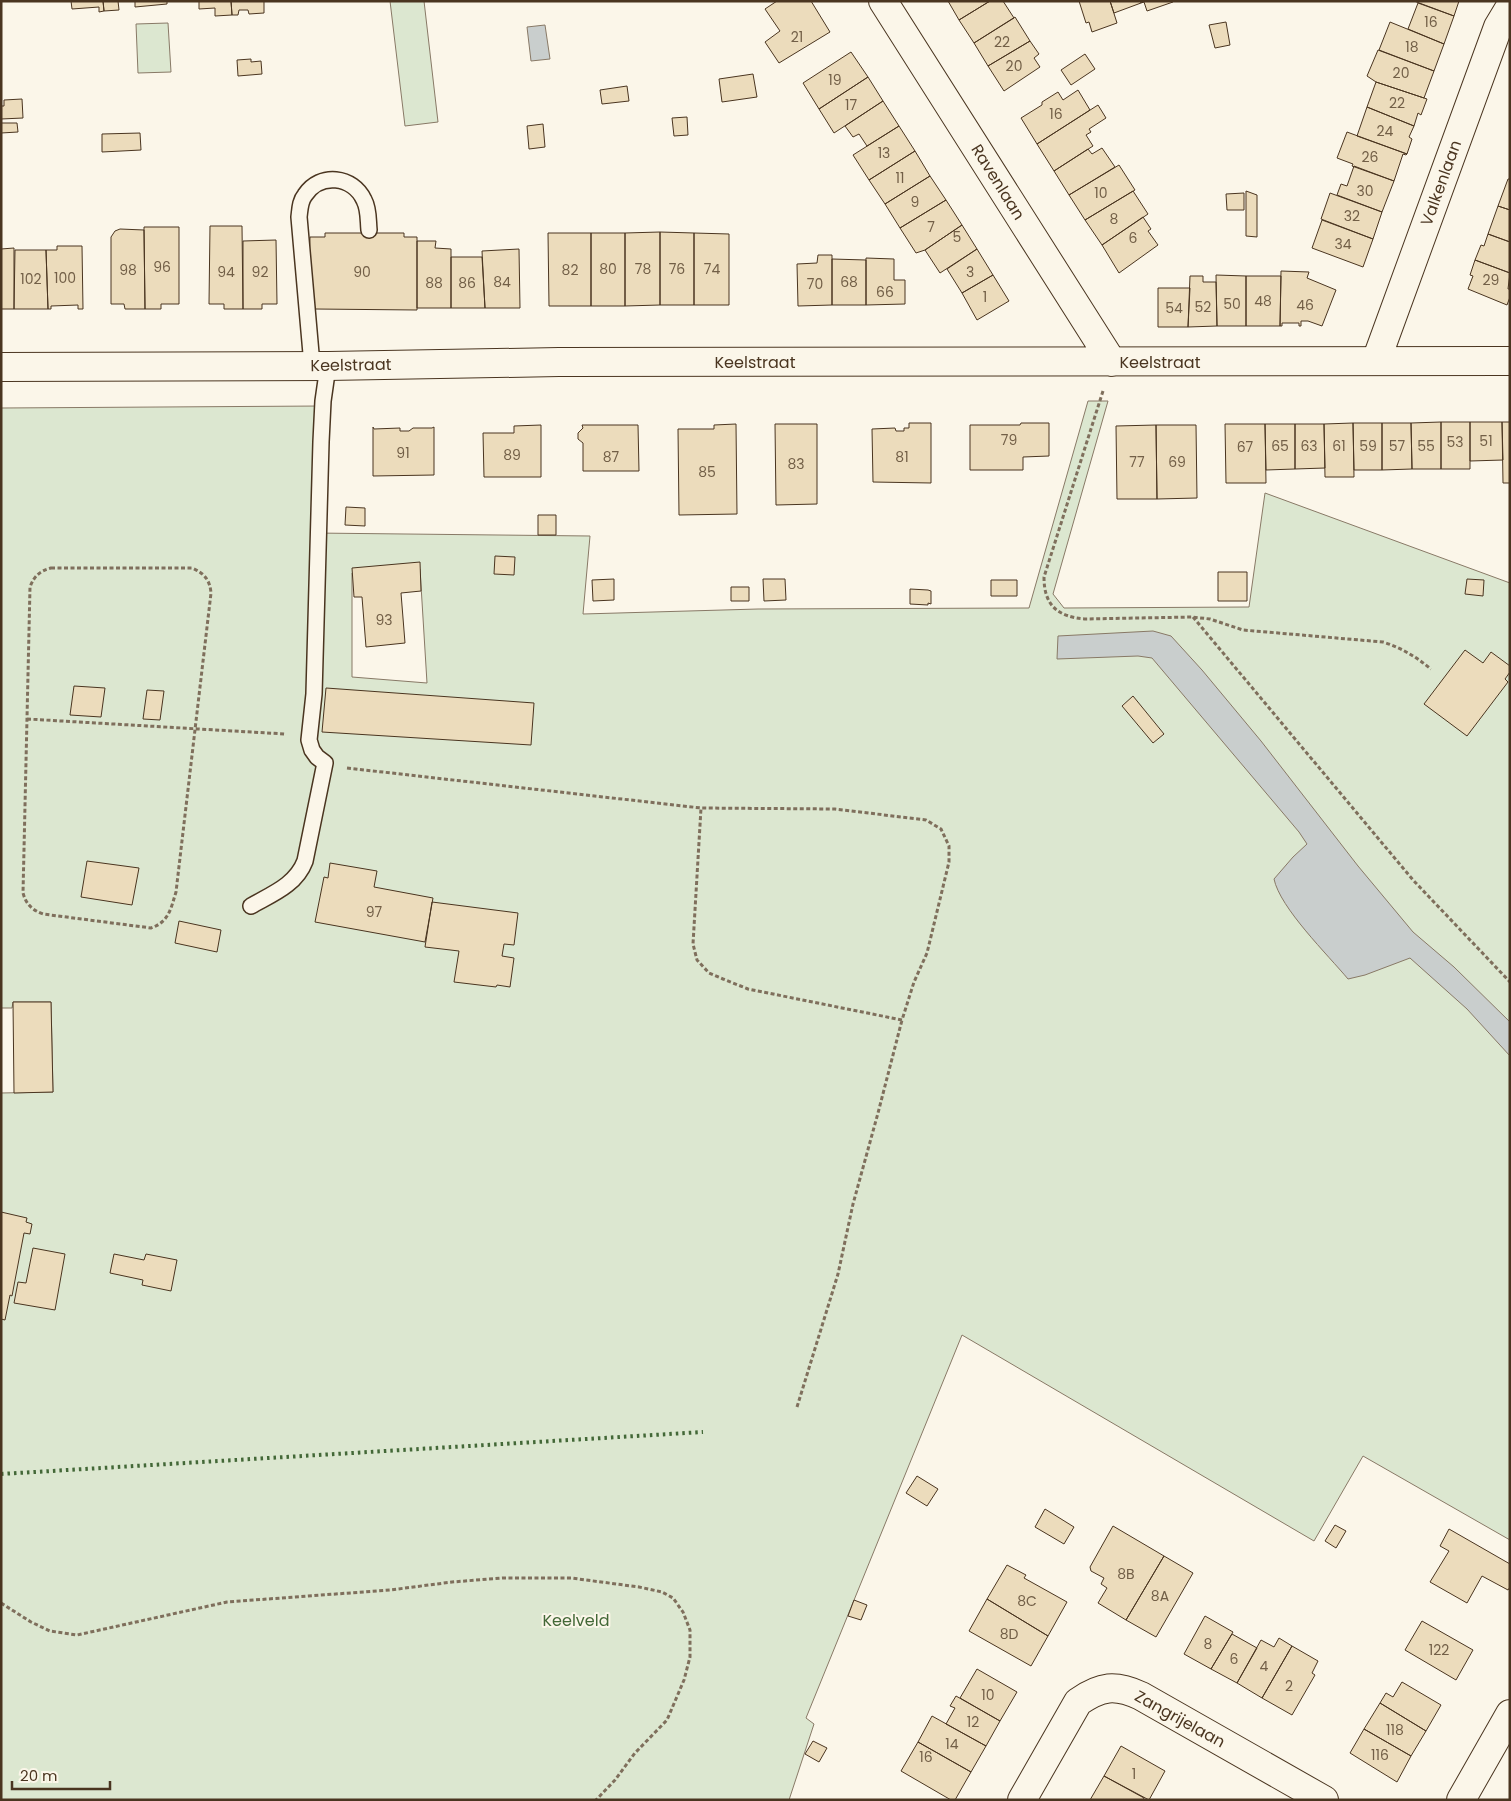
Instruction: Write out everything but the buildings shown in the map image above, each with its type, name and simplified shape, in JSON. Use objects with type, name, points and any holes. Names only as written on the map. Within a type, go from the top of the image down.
[{"type":"street","name":"Ravenlaan","points":[[883,1],[1112,362]]},
{"type":"street","name":"Valkenlaan","points":[[1376,361],[1498,27],[1510,7]]},
{"type":"street","name":"Keelstraat","points":[[1,367],[559,362],[1510,361]]},
{"type":"street","name":"Zangrijelaan","points":[[1022,1800],[1078,1702],[1092,1692],[1108,1688],[1125,1689],[1140,1696],[1324,1800]]},
{"type":"street","points":[[1461,1800],[1510,1714]]},
{"type":"lane","points":[[251,906],[288,885],[302,870],[325,763],[312,750],[309,735],[314,694],[323,401],[320,365],[299,217],[300,206],[304,196],[310,188],[330,179],[341,180],[351,184],[359,191],[365,201],[369,230]]},
{"type":"path","points":[[1112,362],[1044,576],[1044,590],[1050,603],[1059,613],[1072,618],[1192,617],[1210,619],[1243,630],[1383,642],[1397,646],[1431,669]]},
{"type":"path","points":[[51,568],[192,568],[200,571],[210,584],[211,592],[194,730],[176,892],[165,921],[159,926],[143,928],[43,914],[29,907],[23,893],[29,595],[32,580],[37,574],[51,568]]},
{"type":"path","points":[[1192,617],[1413,880],[1510,982]]},
{"type":"path","points":[[27,720],[309,735]]},
{"type":"path","points":[[325,763],[334,766],[430,778],[701,808],[835,809],[926,820],[941,829],[950,846],[949,862],[927,953],[914,982],[902,1020],[853,1204],[838,1274],[797,1407]]},
{"type":"path","points":[[701,808],[693,944],[697,960],[709,973],[748,989],[902,1020]]},
{"type":"path","points":[[1,1603],[50,1632],[77,1635],[227,1602],[390,1590],[504,1578],[571,1578],[662,1592],[673,1598],[683,1612],[690,1630],[690,1657],[684,1680],[667,1720],[635,1753],[615,1780],[596,1800]]},
{"type":"green space","points":[[390,1],[424,1],[438,122],[405,126]]},
{"type":"green space","points":[[168,23],[171,72],[138,73],[136,24]]},
{"type":"green space","name":"Keelveld","points":[[1088,401],[1108,401],[1053,594],[1064,608],[1249,607],[1265,493],[1510,583],[1510,1540],[1363,1456],[1314,1541],[962,1335],[806,1718],[814,1724],[789,1800],[1,1800],[1,1093],[53,1092],[51,1002],[13,1002],[12,1008],[1,1008],[1,408],[321,406],[313,533],[590,536],[583,614],[758,609],[1029,608]],"holes":[[[420,569],[427,683],[352,677],[352,573]]]},
{"type":"shaded area","points":[[545,25],[550,59],[531,61],[527,27]]},
{"type":"shaded area","points":[[1153,631],[1171,636],[1202,670],[1413,932],[1454,967],[1510,1022],[1510,1056],[1467,1009],[1410,958],[1365,975],[1348,979],[1295,917],[1278,891],[1274,879],[1307,844],[1299,832],[1152,658],[1138,656],[1057,659],[1058,636]]},
{"type":"hedge","points":[[1,1474],[703,1432]]}]
